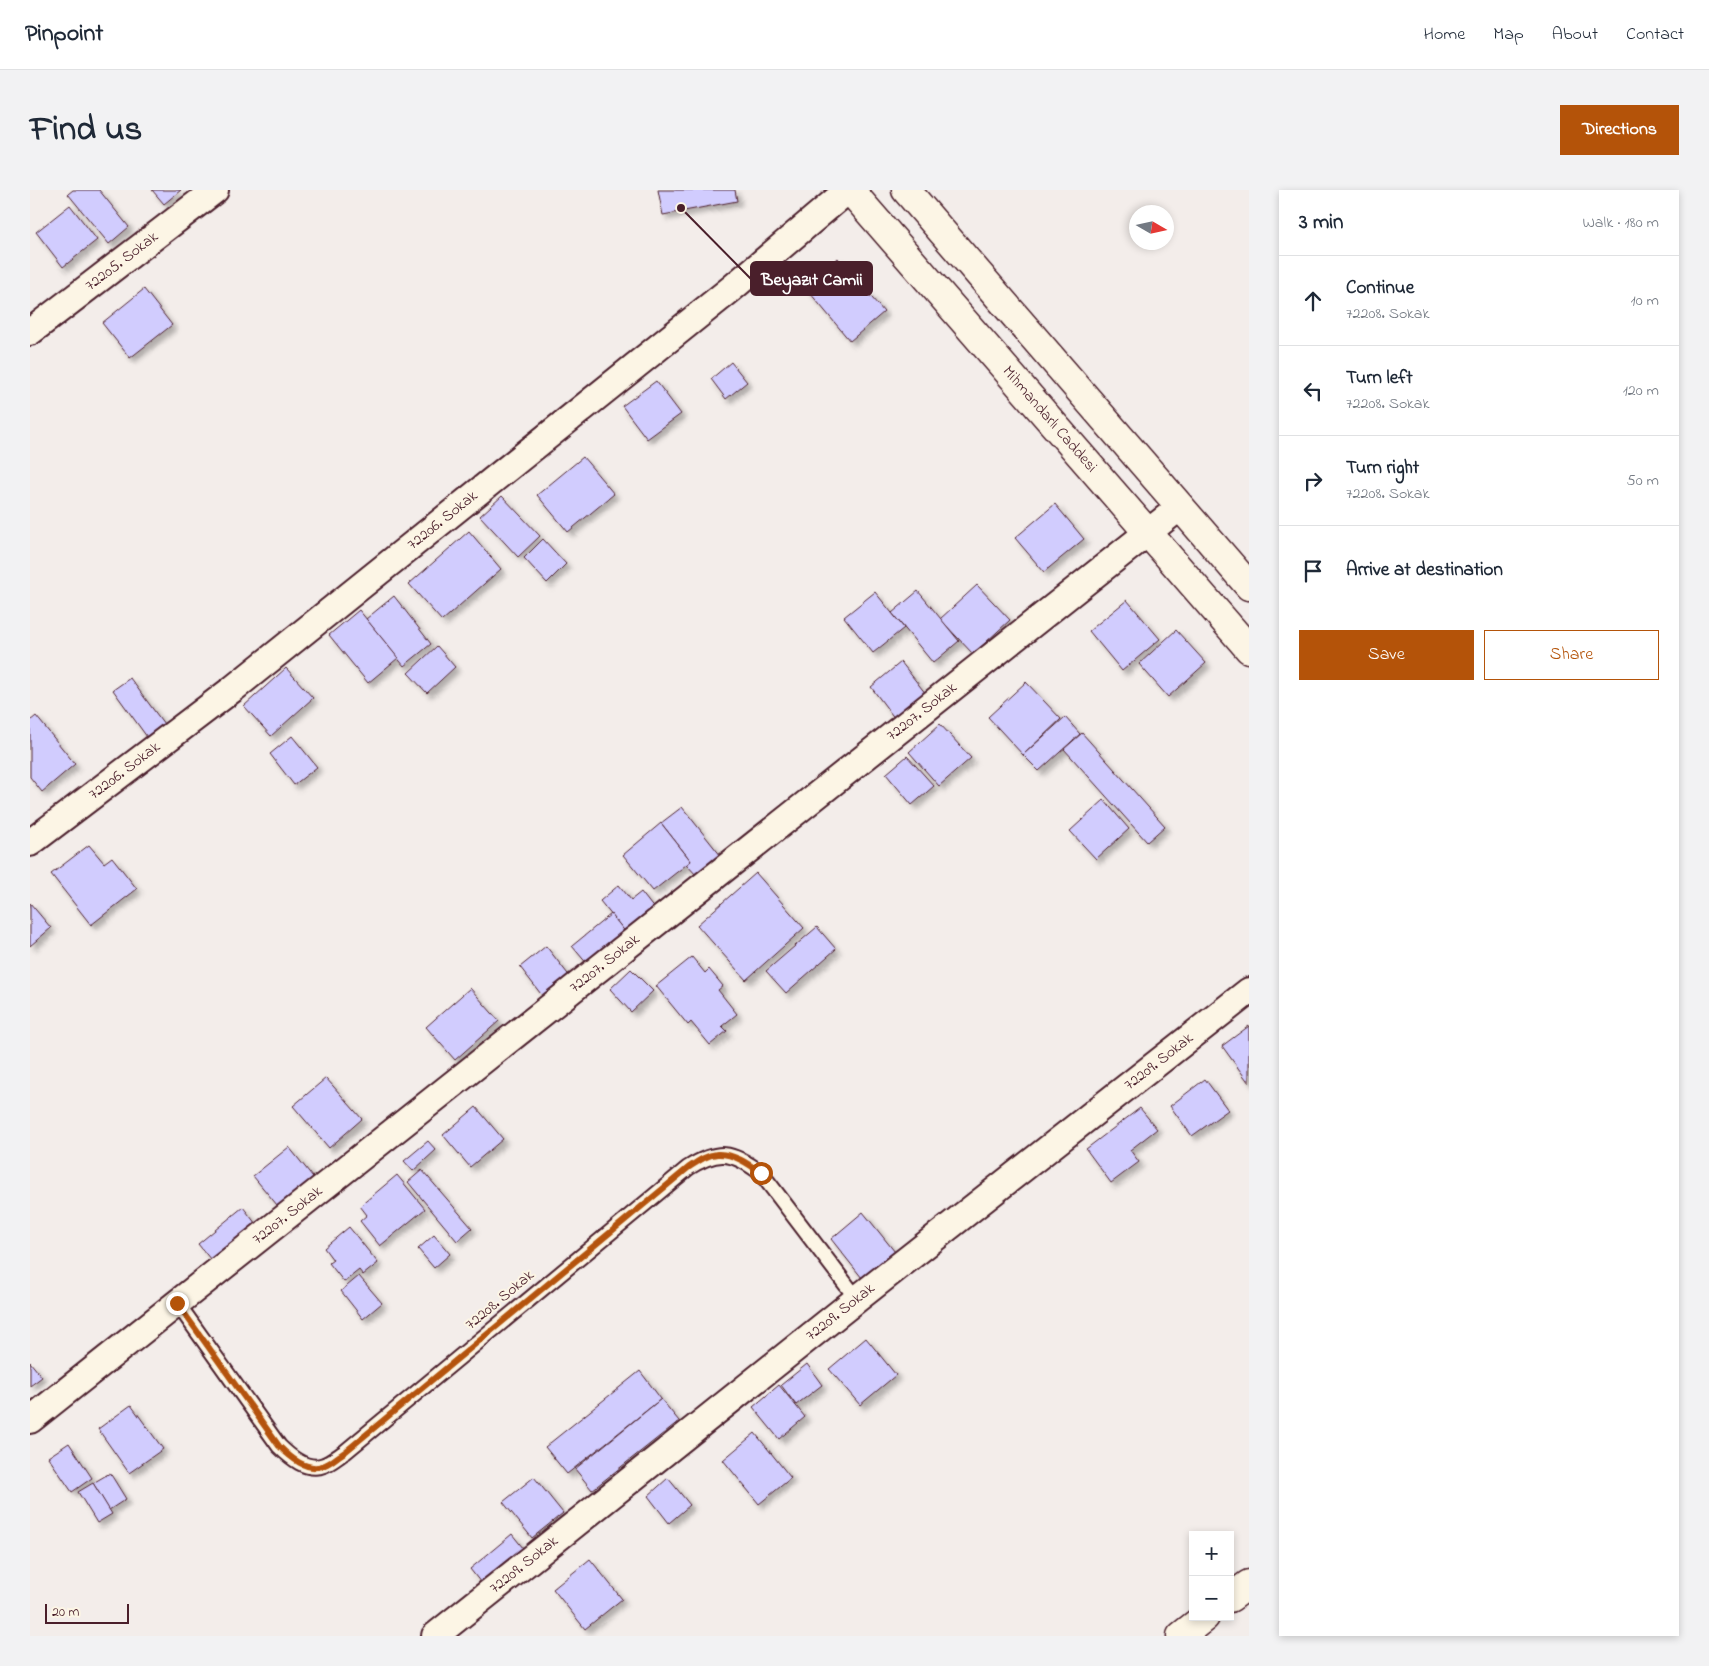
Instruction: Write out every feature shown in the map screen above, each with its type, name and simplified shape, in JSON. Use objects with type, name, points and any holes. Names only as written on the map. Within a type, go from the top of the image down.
[{"type":"street","name":"72205. Sokak","points":[[30,332],[215,190]]},
{"type":"street","name":"Mihmandarlı Caddesi","points":[[849,190],[1249,649]]},
{"type":"street","name":"72206. Sokak","points":[[30,843],[242,682],[731,290],[849,190]]},
{"type":"street","points":[[906,190],[1249,586]]},
{"type":"street","name":"72207. Sokak","points":[[30,1420],[1180,507]]},
{"type":"street","name":"72209. Sokak","points":[[436,1636],[857,1299],[1249,991]]},
{"type":"street","points":[[1234,1595],[1249,1584]]},
{"type":"street","points":[[1181,1636],[1200,1621]]},
{"type":"lane","name":"72208. Sokak","points":[[177,1303],[279,1446],[290,1458],[299,1463],[324,1466],[345,1452],[688,1168],[704,1158],[717,1154],[732,1156],[749,1164],[761,1173],[857,1299]]},
{"type":"building","points":[[73,190],[99,190],[129,227],[109,244],[68,194]]},
{"type":"building","points":[[152,190],[181,190],[164,204]]},
{"type":"building","points":[[658,190],[735,190],[737,201],[663,215]]},
{"type":"building","points":[[70,205],[97,240],[63,267],[36,232]]},
{"type":"building","points":[[838,258],[884,312],[850,341],[805,287]]},
{"type":"building","points":[[144,289],[172,325],[130,358],[102,323]]},
{"type":"building","points":[[731,362],[747,382],[726,399],[711,379]]},
{"type":"building","points":[[656,381],[681,414],[647,439],[622,406]]},
{"type":"building","points":[[583,457],[614,494],[568,532],[537,495]]},
{"type":"building","points":[[502,496],[540,536],[518,557],[480,516]]},
{"type":"building","points":[[1055,504],[1084,539],[1044,572],[1015,538]]},
{"type":"building","points":[[469,531],[501,569],[442,621],[409,584]]},
{"type":"building","points":[[543,539],[566,564],[547,583],[524,558]]},
{"type":"building","points":[[977,585],[1010,620],[973,654],[940,619]]},
{"type":"building","points":[[918,591],[959,641],[933,663],[892,613]]},
{"type":"building","points":[[875,592],[904,628],[873,653],[844,617]]},
{"type":"building","points":[[394,596],[431,644],[404,666],[366,619]]},
{"type":"building","points":[[1127,600],[1160,639],[1122,671],[1089,631]]},
{"type":"building","points":[[359,610],[398,658],[368,683],[329,635]]},
{"type":"building","points":[[1176,630],[1206,663],[1168,697],[1139,664]]},
{"type":"building","points":[[437,646],[455,667],[427,693],[408,673]]},
{"type":"building","points":[[901,662],[926,694],[895,719],[871,687]]},
{"type":"building","points":[[286,668],[313,698],[271,736],[244,706]]},
{"type":"building","points":[[130,678],[164,724],[147,737],[113,690]]},
{"type":"building","points":[[1026,682],[1061,719],[1023,755],[988,717]]},
{"type":"building","points":[[36,716],[75,764],[42,792],[30,777],[30,721]]},
{"type":"building","points":[[1065,717],[1080,734],[1039,771],[1023,755]]},
{"type":"building","points":[[940,724],[971,758],[939,786],[909,752]]},
{"type":"building","points":[[1082,733],[1165,826],[1147,842],[1064,749]]},
{"type":"building","points":[[292,736],[317,767],[294,785],[270,754]]},
{"type":"building","points":[[907,756],[934,786],[912,805],[886,774]]},
{"type":"building","points":[[1104,800],[1129,829],[1096,859],[1070,831]]},
{"type":"building","points":[[682,807],[721,856],[697,876],[686,864],[691,861],[661,823]]},
{"type":"building","points":[[661,823],[691,861],[653,891],[623,855]]},
{"type":"building","points":[[89,845],[104,863],[112,857],[137,889],[91,925],[51,874]]},
{"type":"building","points":[[756,873],[804,928],[746,980],[697,925]]},
{"type":"building","points":[[619,885],[631,900],[641,892],[655,910],[627,934],[600,901]]},
{"type":"building","points":[[30,903],[51,928],[30,946]]},
{"type":"building","points":[[611,914],[627,934],[588,965],[572,946]]},
{"type":"building","points":[[817,927],[836,949],[786,993],[766,971]]},
{"type":"building","points":[[546,946],[571,978],[544,998],[520,967]]},
{"type":"building","points":[[692,957],[705,973],[709,969],[723,986],[718,990],[737,1014],[722,1026],[727,1031],[710,1045],[691,1022],[688,1025],[656,986]]},
{"type":"building","points":[[631,969],[653,991],[631,1012],[610,989]]},
{"type":"building","points":[[470,988],[499,1021],[455,1060],[426,1027]]},
{"type":"building","points":[[1249,1026],[1249,1083],[1222,1046]]},
{"type":"building","points":[[326,1078],[362,1119],[329,1148],[293,1106]]},
{"type":"building","points":[[1205,1079],[1228,1110],[1192,1136],[1170,1106]]},
{"type":"building","points":[[476,1107],[503,1139],[470,1167],[443,1135]]},
{"type":"building","points":[[1140,1108],[1157,1129],[1130,1150],[1139,1162],[1111,1183],[1086,1149]]},
{"type":"building","points":[[428,1141],[436,1150],[413,1171],[404,1161]]},
{"type":"building","points":[[289,1147],[317,1182],[282,1211],[253,1176]]},
{"type":"building","points":[[422,1170],[472,1228],[457,1241],[408,1182]]},
{"type":"building","points":[[397,1175],[425,1209],[380,1246],[360,1221],[367,1215],[360,1206]]},
{"type":"building","points":[[243,1207],[259,1228],[215,1265],[198,1244]]},
{"type":"building","points":[[863,1212],[895,1252],[862,1278],[831,1239]]},
{"type":"building","points":[[349,1227],[378,1263],[363,1275],[359,1270],[344,1282],[329,1263],[333,1260],[324,1248]]},
{"type":"building","points":[[434,1235],[450,1254],[434,1268],[418,1249]]},
{"type":"building","points":[[359,1276],[382,1303],[363,1319],[341,1291]]},
{"type":"building","points":[[866,1338],[896,1375],[860,1405],[829,1369]]},
{"type":"building","points":[[30,1362],[42,1377],[30,1386]]},
{"type":"building","points":[[807,1364],[822,1385],[796,1405],[781,1385]]},
{"type":"building","points":[[640,1371],[661,1399],[567,1474],[545,1447]]},
{"type":"building","points":[[779,1385],[805,1417],[779,1439],[753,1407]]},
{"type":"building","points":[[661,1399],[679,1421],[592,1490],[575,1469]]},
{"type":"building","points":[[131,1405],[163,1449],[129,1473],[98,1429]]},
{"type":"building","points":[[755,1433],[791,1478],[759,1504],[723,1460]]},
{"type":"building","points":[[69,1443],[92,1478],[72,1492],[48,1457]]},
{"type":"building","points":[[110,1473],[126,1499],[109,1510],[93,1483]]},
{"type":"building","points":[[534,1477],[563,1513],[532,1538],[503,1502]]},
{"type":"building","points":[[668,1478],[690,1505],[669,1523],[648,1496]]},
{"type":"building","points":[[93,1483],[112,1514],[97,1523],[78,1492]]},
{"type":"building","points":[[512,1534],[523,1548],[481,1583],[470,1569]]},
{"type":"building","points":[[590,1559],[622,1599],[585,1629],[553,1589]]},
{"type":"place","name":"Beyazıt Camii","points":[[681,208]]},
{"type":"route","points":[[177,1303],[279,1446],[290,1458],[299,1463],[324,1466],[345,1452],[688,1168],[704,1158],[717,1154],[732,1156],[749,1164],[761,1173]]}]
